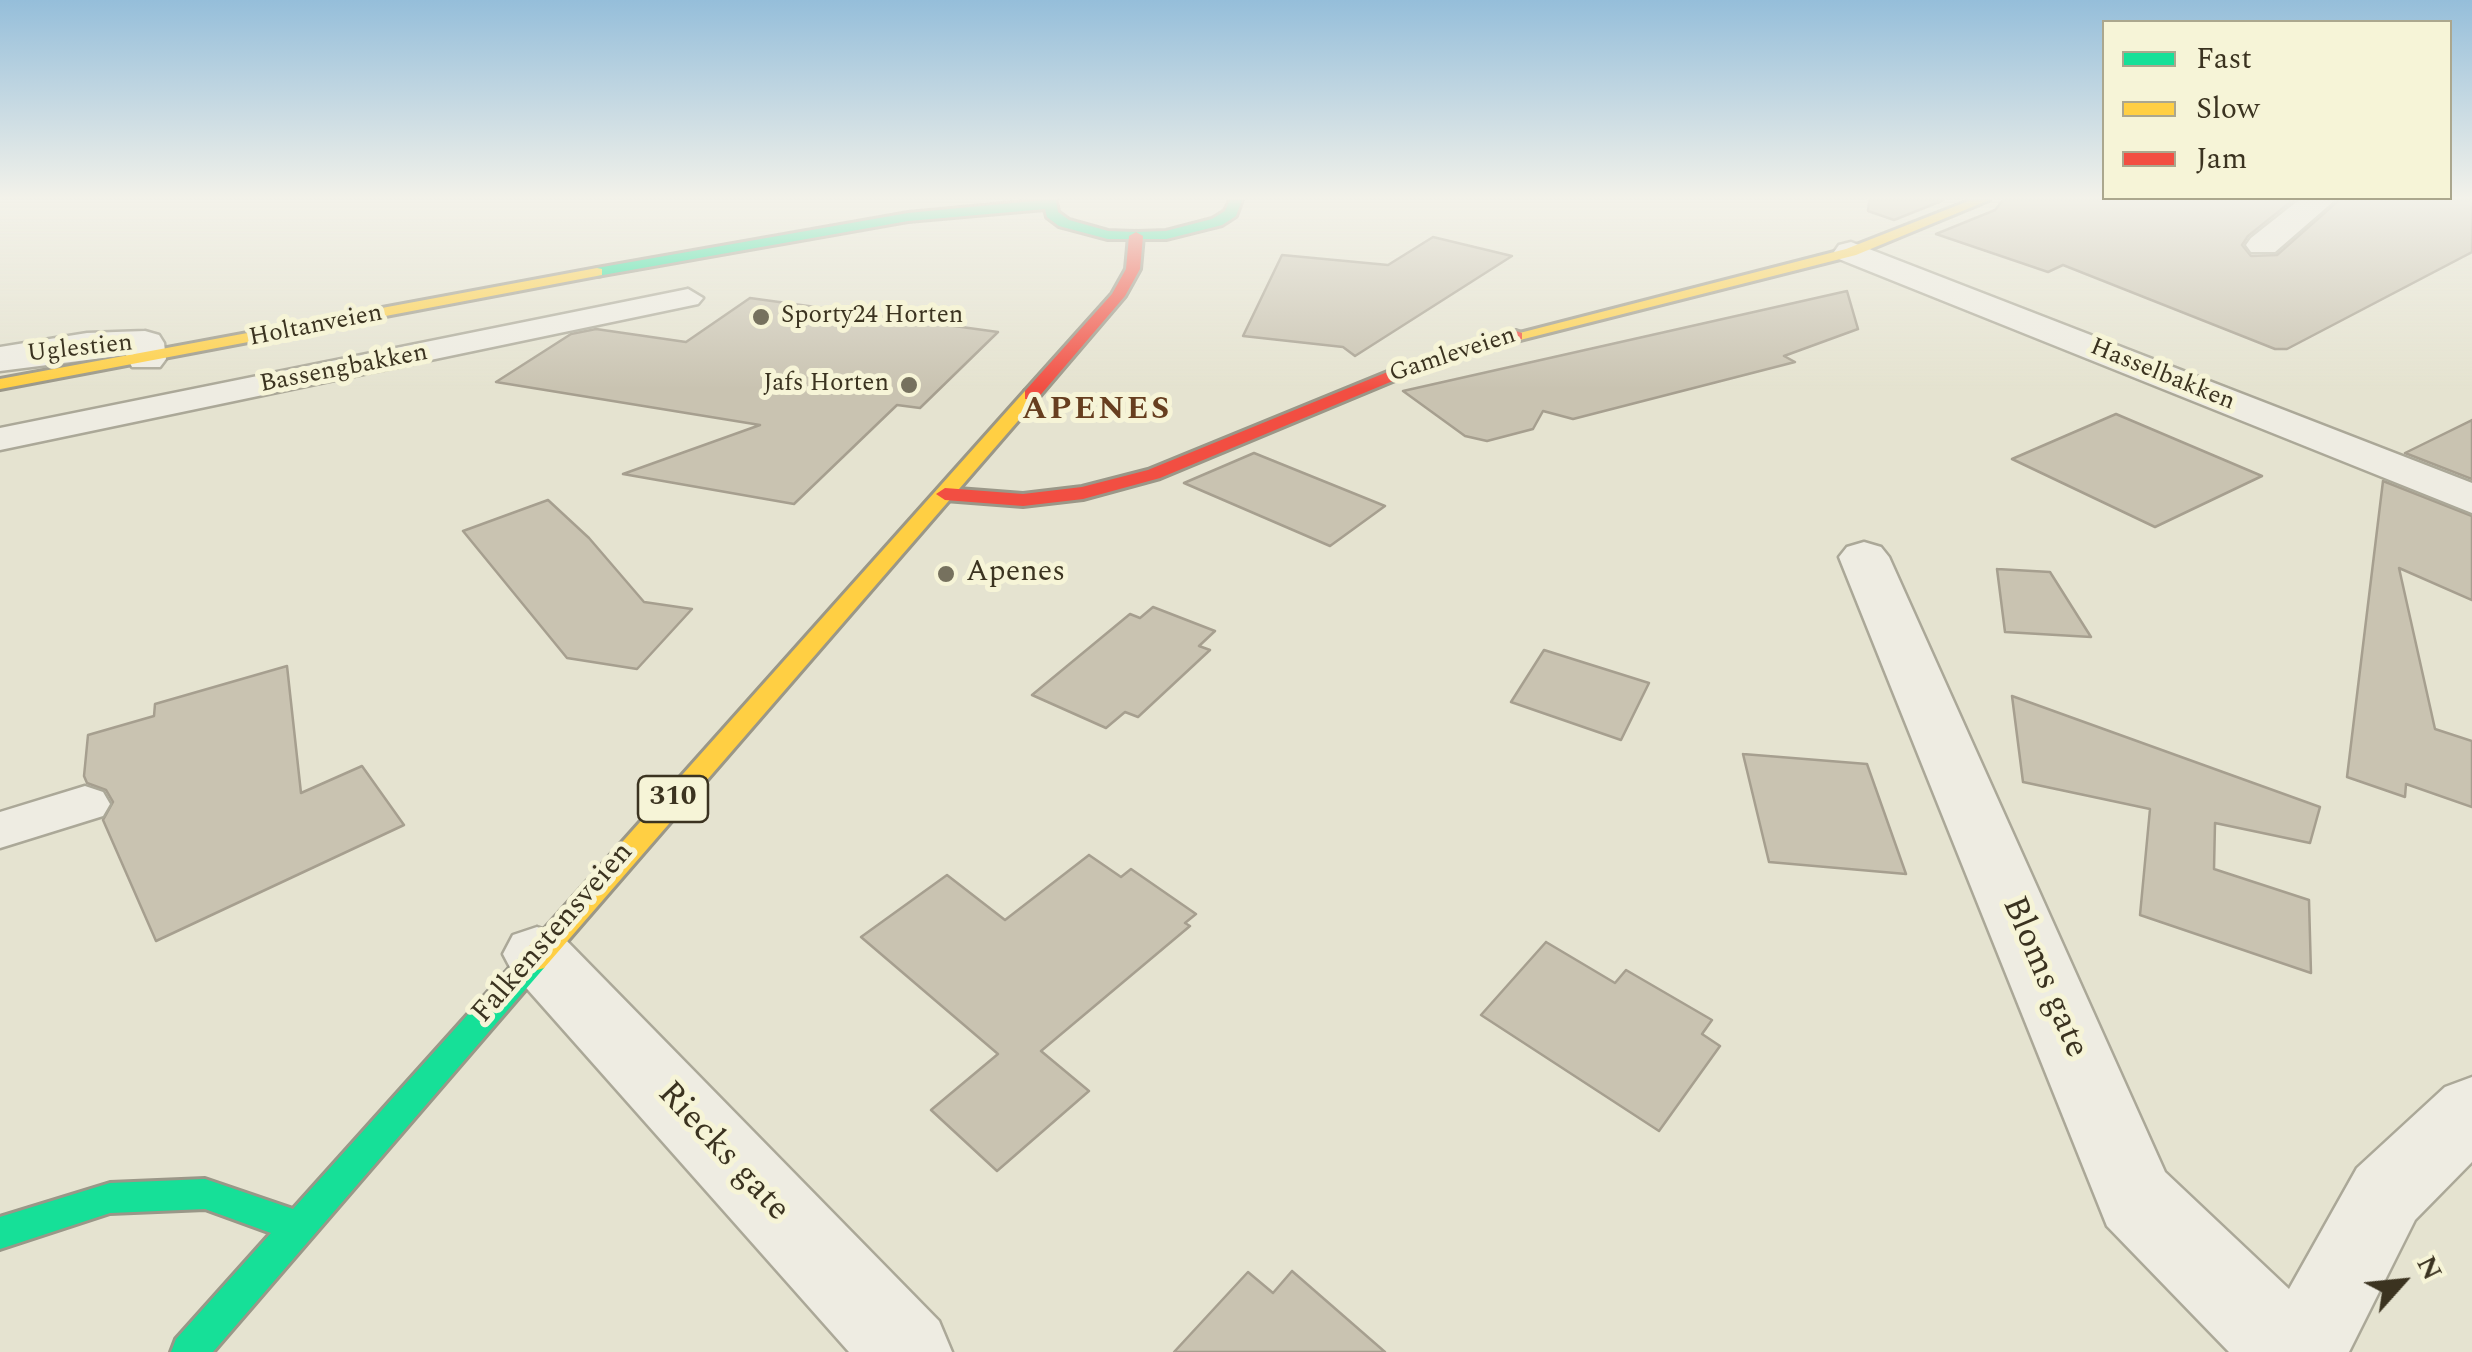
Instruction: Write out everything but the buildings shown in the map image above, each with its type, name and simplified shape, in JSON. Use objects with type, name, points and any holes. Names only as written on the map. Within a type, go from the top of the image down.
[{"type":"main road","name":"Holtanveien","points":[[0,384],[643,263]]},
{"type":"main road","name":"Falkenstensveien","points":[[190,1352],[296,1226],[1118,296],[1134,263]]},
{"type":"main road","name":"Gamleveien","points":[[944,494],[1023,500],[1084,493],[1154,474],[1413,366],[1522,334],[1806,263]]},
{"type":"main road","points":[[0,1233],[110,1198],[205,1194],[296,1226]]},
{"type":"street","name":"Hasselbakken","points":[[1879,263],[2472,499]]},
{"type":"street","name":"Uglestien","points":[[0,359],[87,345],[145,343],[146,358]]},
{"type":"street","name":"Bloms gate","points":[[1864,557],[2136,1200],[2291,1352]]},
{"type":"street","name":"Riecks gate","points":[[537,954],[908,1352]]},
{"type":"street","points":[[2302,1352],[2386,1194],[2472,1111]]},
{"type":"lane","name":"Bassengbakken","points":[[0,439],[688,298]]},
{"type":"lane","points":[[0,830],[85,804]]},
{"type":"traffic: fast","points":[[597,272],[647,263]]},
{"type":"traffic: fast","points":[[189,1352],[534,960]]},
{"type":"traffic: fast","points":[[0,1233],[110,1198],[205,1194],[296,1226]]},
{"type":"traffic: slow","points":[[1516,336],[1807,263]]},
{"type":"traffic: slow","points":[[0,384],[597,272]]},
{"type":"traffic: slow","points":[[534,960],[1031,395]]},
{"type":"traffic: jam","points":[[1031,395],[1118,296],[1134,263]]},
{"type":"traffic: jam","points":[[945,494],[1023,500],[1083,493],[1154,474],[1413,367],[1516,336]]},
{"type":"place","name":"Sporty24 Horten","points":[[761,317]]},
{"type":"place","name":"Jafs Horten","points":[[909,385]]},
{"type":"place","name":"Apenes","points":[[946,574]]},
{"type":"district","name":"APENES","points":[[1097,412]]}]
